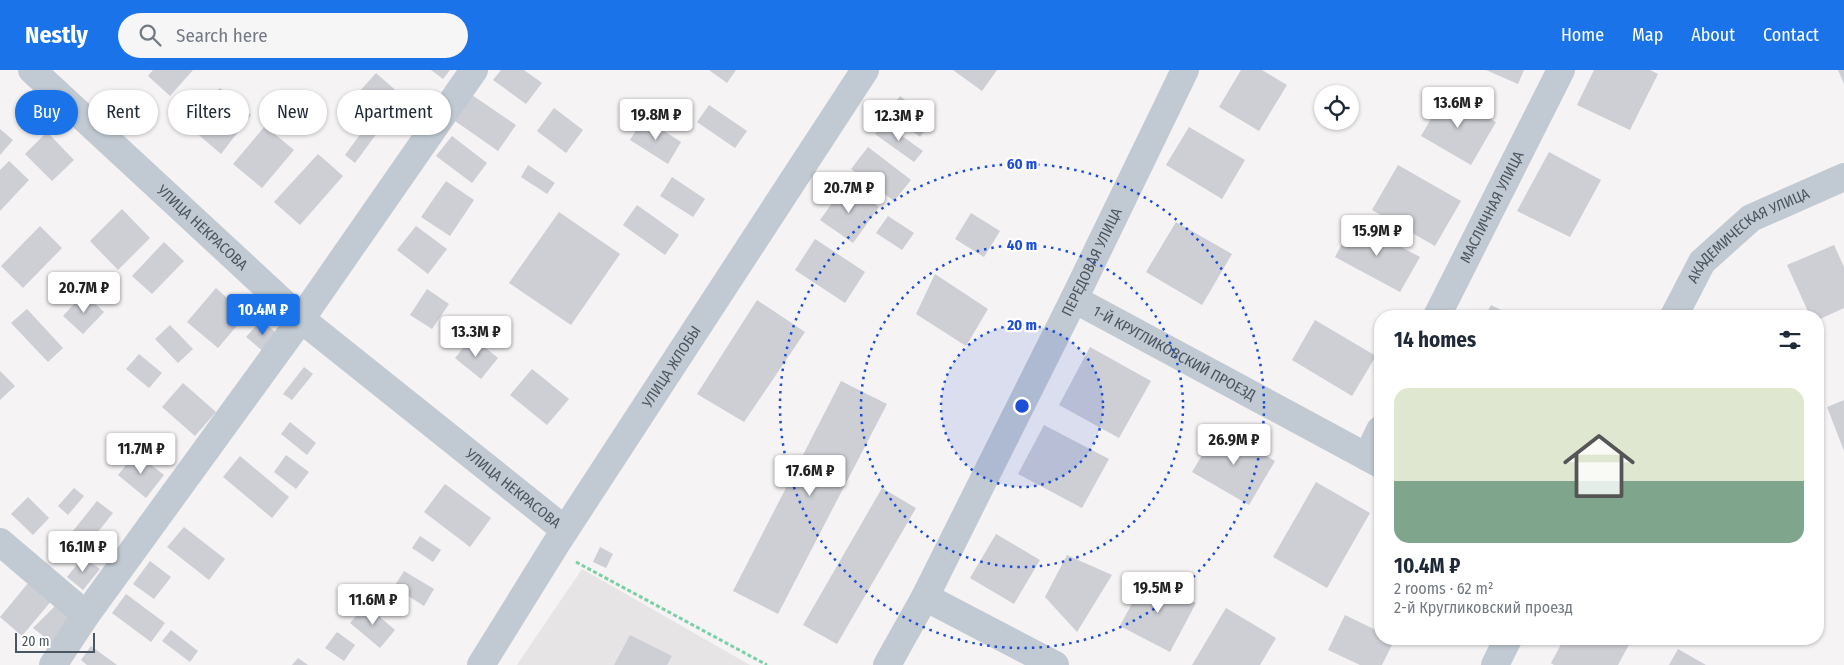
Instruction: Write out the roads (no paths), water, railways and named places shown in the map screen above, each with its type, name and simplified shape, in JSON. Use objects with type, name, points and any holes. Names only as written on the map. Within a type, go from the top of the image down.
[{"type":"street","name":"УЛИЦА НЕКРАСОВА","points":[[32,70],[302,318],[559,540]]},
{"type":"street","points":[[53,665],[86,615],[302,318],[474,70]]},
{"type":"street","name":"УЛИЦА ЖЛОБЫ","points":[[481,665],[559,540],[865,70]]},
{"type":"street","name":"ПЕРЕДОВАЯ УЛИЦА","points":[[887,665],[924,597],[1074,299],[1186,70]]},
{"type":"street","name":"МАСЛИЧНАЯ УЛИЦА","points":[[1440,310],[1561,70]]},
{"type":"street","name":"АКАДЕМИЧЕСКАЯ УЛИЦА","points":[[1677,310],[1702,262],[1750,218],[1844,177]]},
{"type":"street","name":"1-Й КРУГЛИКОВСКИЙ ПРОЕЗД","points":[[1074,299],[1373,461]]},
{"type":"street","points":[[0,542],[86,615]]},
{"type":"street","points":[[924,597],[1055,665]]},
{"type":"street","points":[[1495,665],[1505,645]]}]
